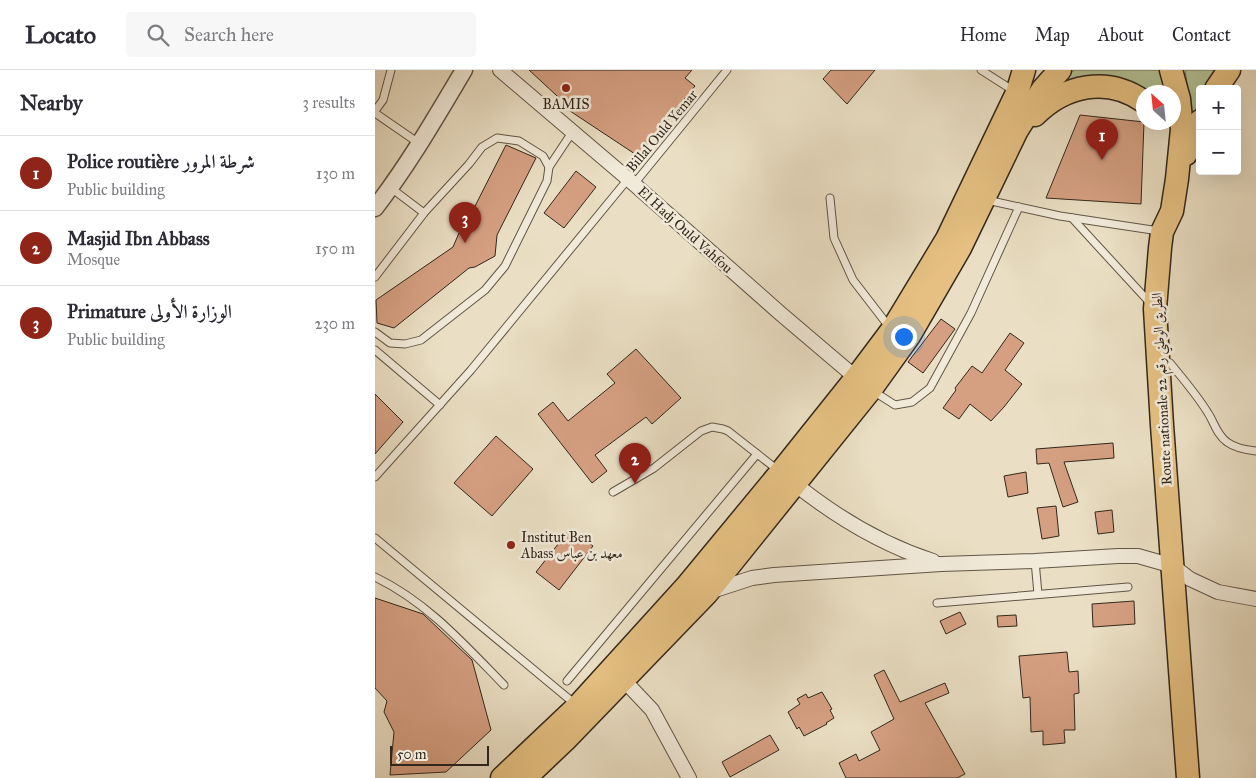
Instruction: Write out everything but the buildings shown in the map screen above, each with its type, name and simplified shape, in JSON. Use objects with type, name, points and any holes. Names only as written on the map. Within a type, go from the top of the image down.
[{"type":"highway","points":[[863,384],[892,330],[947,239],[976,198],[1043,89],[1060,70]]},
{"type":"highway","points":[[1169,225],[1178,173],[1182,129],[1179,99],[1171,70]]},
{"type":"highway","points":[[1219,85],[1229,70]]},
{"type":"highway","points":[[525,778],[618,674],[707,594],[788,478],[863,384],[909,336],[961,248],[976,198],[1024,79]]},
{"type":"highway","points":[[1017,130],[1057,97],[1083,88],[1097,86],[1112,88],[1125,91],[1136,97]]},
{"type":"highway","points":[[1168,130],[1173,140],[1178,173]]},
{"type":"highway","points":[[1178,173],[1196,130]]},
{"type":"highway","name":"Route nationale 22 الطريق الوطني رقم","points":[[1169,225],[1158,266],[1155,309],[1162,425],[1181,573],[1202,778]]},
{"type":"highway","name":"Route nationale 22 الطريق الوطني رقم","points":[[1169,225],[1167,302],[1175,432],[1188,778]]},
{"type":"highway","points":[[618,674],[686,587],[788,478]]},
{"type":"highway","points":[[502,778],[583,711]]},
{"type":"street","points":[[375,208],[391,188],[420,144],[464,70]]},
{"type":"street","name":"El Hadj Ould Vahfou","points":[[500,70],[631,181],[863,384]]},
{"type":"street","points":[[788,478],[855,527],[906,553],[941,564]]},
{"type":"street","points":[[686,587],[707,594],[729,584],[774,575],[941,564],[1138,556],[1181,573],[1218,592],[1256,599]]},
{"type":"street","points":[[618,674],[651,710],[689,778]]},
{"type":"lane","points":[[391,70],[383,100],[375,112],[420,144]]},
{"type":"lane","name":"Billal Ould Yemar","points":[[375,477],[440,406],[727,70]]},
{"type":"lane","points":[[981,70],[1024,79]]},
{"type":"lane","points":[[375,332],[390,342],[405,344],[421,340],[485,290],[505,266],[547,180],[549,167],[573,132]]},
{"type":"lane","points":[[375,277],[424,213],[482,147],[497,138],[519,141],[543,156],[549,167]]},
{"type":"lane","points":[[391,188],[424,213]]},
{"type":"lane","points":[[830,198],[834,238],[853,280],[892,330]]},
{"type":"lane","points":[[976,198],[1072,218],[1169,225]]},
{"type":"lane","points":[[863,384],[895,405],[912,402],[930,388],[971,313],[1019,207]]},
{"type":"lane","points":[[1072,218],[1155,309]]},
{"type":"lane","points":[[375,350],[440,406]]},
{"type":"lane","points":[[1170,363],[1194,392],[1226,442],[1239,448],[1256,451]]},
{"type":"lane","points":[[613,492],[653,468],[706,428],[717,427],[723,428],[788,478]]},
{"type":"lane","points":[[567,681],[757,454]]},
{"type":"lane","points":[[375,538],[583,711]]},
{"type":"lane","points":[[1035,561],[1038,594]]},
{"type":"lane","points":[[375,576],[406,593],[423,606],[449,628],[504,685]]},
{"type":"lane","points":[[937,603],[1128,587]]},
{"type":"green space","points":[[1074,70],[1162,70],[1166,85],[1136,85],[1136,91],[1061,84]]},
{"type":"green space","points":[[1185,70],[1214,70],[1207,85],[1196,85],[1196,108],[1192,117]]},
{"type":"place","name":"BAMIS","points":[[566,88]]},
{"type":"place","name":"Police routière شرطة المرور","points":[[1102,160]]},
{"type":"place","name":"Primature الوزارة الأولى","points":[[465,243]]},
{"type":"place","name":"Masjid Ibn Abbass","points":[[635,484]]},
{"type":"place","name":"Institut Ben Abass معهد بن عباس","points":[[511,545]]}]
